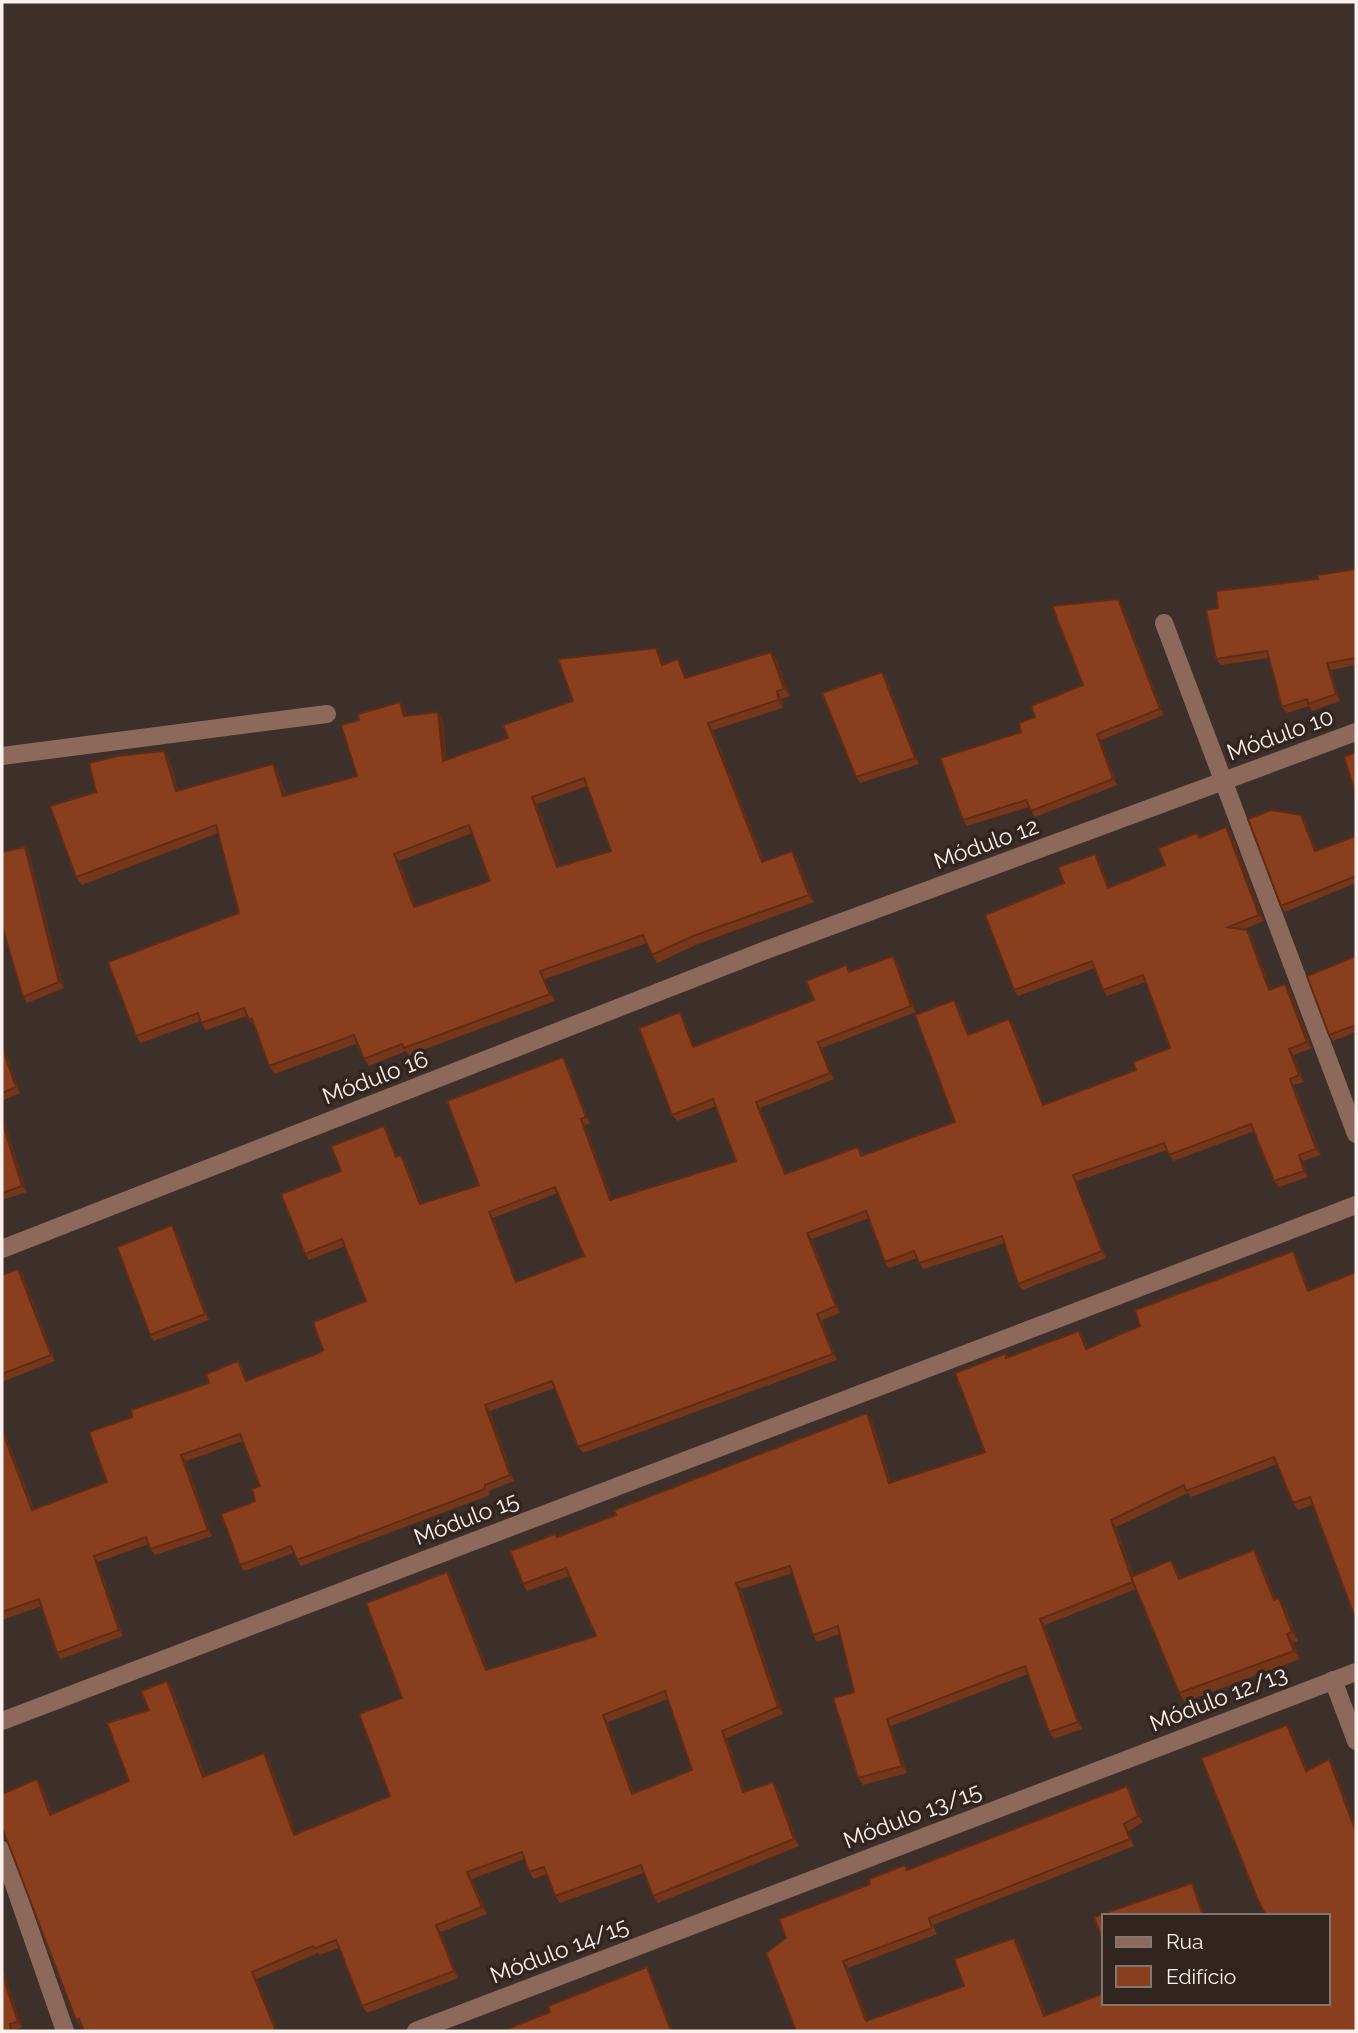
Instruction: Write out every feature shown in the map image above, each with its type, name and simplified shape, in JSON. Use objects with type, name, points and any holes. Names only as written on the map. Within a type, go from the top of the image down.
[{"type":"street","points":[[1164,623],[1356,1134]]},
{"type":"street","points":[[2,756],[327,714]]},
{"type":"street","name":"Módulo 10","points":[[1222,782],[1356,732]]},
{"type":"street","name":"Módulo 12","points":[[766,950],[1222,782]]},
{"type":"street","name":"Módulo 16","points":[[2,1250],[766,950]]},
{"type":"street","name":"Módulo 15","points":[[2,1721],[1356,1205]]},
{"type":"street","name":"Módulo 12/13","points":[[1121,1762],[1356,1672]]},
{"type":"street","points":[[1333,1680],[1356,1741]]},
{"type":"street","name":"Módulo 13/15","points":[[720,1915],[1121,1762]]},
{"type":"street","points":[[2,1850],[65,2031]]},
{"type":"street","name":"Módulo 14/15","points":[[416,2031],[720,1915]]},
{"type":"building","points":[[1356,569],[1356,658],[1327,663],[1336,694],[1308,704],[1307,699],[1282,707],[1267,651],[1216,659],[1206,610],[1218,608],[1216,591],[1318,579],[1317,575]]},
{"type":"building","points":[[1118,599],[1160,709],[1097,734],[1113,779],[1031,811],[1026,800],[963,820],[940,758],[1021,732],[1019,723],[1035,717],[1031,706],[1083,685],[1052,606]]},
{"type":"building","points":[[656,648],[662,665],[678,659],[685,678],[771,652],[784,689],[777,691],[778,700],[708,723],[762,862],[792,851],[809,895],[693,936],[652,955],[643,935],[540,971],[550,994],[404,1048],[402,1044],[364,1059],[354,1035],[269,1066],[252,1019],[249,1020],[244,1008],[201,1023],[198,1013],[136,1036],[108,962],[239,913],[216,825],[76,877],[50,806],[96,792],[89,763],[117,756],[164,751],[176,791],[273,764],[283,796],[357,776],[341,725],[359,720],[358,714],[400,702],[404,716],[438,712],[443,761],[508,738],[503,725],[573,701],[558,659]],"holes":[[[584,778],[611,851],[557,867],[532,797]],[[469,825],[490,881],[414,907],[394,854]]]},
{"type":"building","points":[[882,672],[915,758],[856,777],[822,693]]},
{"type":"building","points":[[1356,752],[1356,795],[1344,757]]},
{"type":"building","points":[[1271,810],[1301,815],[1315,851],[1356,836],[1356,876],[1281,906],[1248,819]]},
{"type":"building","points":[[1226,827],[1259,915],[1228,927],[1247,930],[1269,990],[1285,984],[1307,1042],[1289,1049],[1299,1075],[1290,1079],[1316,1149],[1299,1155],[1304,1171],[1274,1181],[1251,1124],[1169,1155],[1164,1143],[1073,1175],[1102,1251],[1018,1284],[1002,1236],[919,1263],[914,1251],[885,1262],[866,1211],[807,1233],[836,1306],[817,1314],[833,1354],[578,1447],[552,1381],[485,1405],[510,1475],[485,1485],[485,1489],[297,1560],[291,1546],[240,1565],[221,1514],[255,1501],[252,1489],[260,1486],[240,1434],[181,1455],[208,1530],[150,1549],[146,1537],[94,1556],[119,1630],[57,1653],[39,1599],[2,1612],[2,1431],[32,1510],[107,1482],[89,1432],[132,1417],[131,1410],[209,1383],[206,1374],[238,1361],[246,1381],[316,1354],[323,1350],[313,1322],[366,1301],[342,1239],[305,1254],[281,1194],[341,1171],[331,1146],[384,1126],[396,1157],[401,1155],[420,1204],[479,1185],[447,1101],[563,1057],[586,1117],[581,1119],[610,1200],[736,1161],[713,1099],[672,1115],[639,1028],[680,1012],[693,1047],[814,1000],[806,981],[846,965],[849,972],[893,956],[911,1006],[818,1042],[830,1073],[756,1102],[785,1174],[858,1147],[861,1156],[955,1122],[915,1015],[954,1000],[968,1035],[1009,1019],[1043,1105],[1136,1070],[1133,1062],[1170,1048],[1143,975],[1103,990],[1092,961],[1014,990],[985,915],[1064,883],[1058,867],[1095,854],[1108,888],[1165,865],[1158,848],[1197,833],[1199,838]],"holes":[[[555,1187],[584,1256],[516,1282],[489,1212]]]},
{"type":"building","points":[[25,847],[59,982],[23,997],[2,926],[2,852]]},
{"type":"building","points":[[1356,956],[1356,1025],[1329,1035],[1307,976]]},
{"type":"building","points":[[2,1047],[16,1087],[2,1093]]},
{"type":"building","points":[[2,1121],[22,1186],[2,1193]]},
{"type":"building","points":[[172,1225],[205,1314],[150,1335],[117,1247]]},
{"type":"building","points":[[1293,1251],[1308,1291],[1356,1272],[1356,1620],[1310,1497],[1293,1503],[1274,1457],[1186,1491],[1184,1485],[1111,1520],[1133,1582],[1040,1619],[1078,1722],[1049,1732],[1025,1666],[887,1719],[902,1766],[858,1778],[833,1698],[854,1692],[838,1626],[813,1635],[790,1566],[736,1583],[778,1707],[722,1731],[743,1792],[773,1782],[794,1839],[653,1896],[641,1865],[555,1896],[544,1867],[529,1872],[522,1852],[467,1872],[482,1907],[436,1925],[454,1971],[362,2006],[336,1940],[315,1948],[313,1946],[252,1972],[276,2031],[84,2031],[79,2019],[76,2020],[2,1827],[2,1794],[37,1779],[50,1815],[129,1781],[107,1723],[149,1710],[141,1691],[167,1681],[203,1777],[264,1753],[294,1835],[390,1796],[359,1714],[402,1698],[366,1603],[447,1572],[486,1670],[596,1636],[566,1568],[523,1584],[510,1551],[616,1515],[614,1510],[867,1413],[889,1483],[985,1452],[955,1373],[1007,1353],[1006,1358],[1079,1331],[1086,1349],[1140,1326],[1135,1310]],"holes":[[[665,1691],[692,1770],[632,1794],[603,1715]]]},
{"type":"building","points":[[18,1269],[51,1355],[2,1374],[2,1275]]},
{"type":"building","points":[[1254,1550],[1274,1600],[1279,1598],[1292,1632],[1287,1634],[1294,1651],[1179,1693],[1131,1577],[1171,1560],[1179,1579]]},
{"type":"building","points":[[1287,1725],[1306,1771],[1329,1759],[1356,1832],[1356,2031],[796,2031],[766,1953],[786,1938],[779,1919],[870,1884],[869,1879],[905,1865],[907,1870],[1127,1786],[1138,1816],[1124,1824],[1130,1839],[929,1918],[932,1928],[843,1961],[866,2021],[964,1986],[954,1959],[1014,1938],[1044,2016],[1102,1994],[1102,2005],[1330,2005],[1330,1914],[1265,1914],[1201,1758]]},
{"type":"building","points":[[1192,1883],[1202,1914],[1103,1914]]},
{"type":"building","points":[[1102,1914],[1102,1939],[1094,1917]]},
{"type":"building","points":[[647,1967],[671,2031],[507,2031],[550,2012],[548,2006]]},
{"type":"building","points":[[2,1973],[18,2022],[10,2024],[11,2031],[2,2031]]}]
